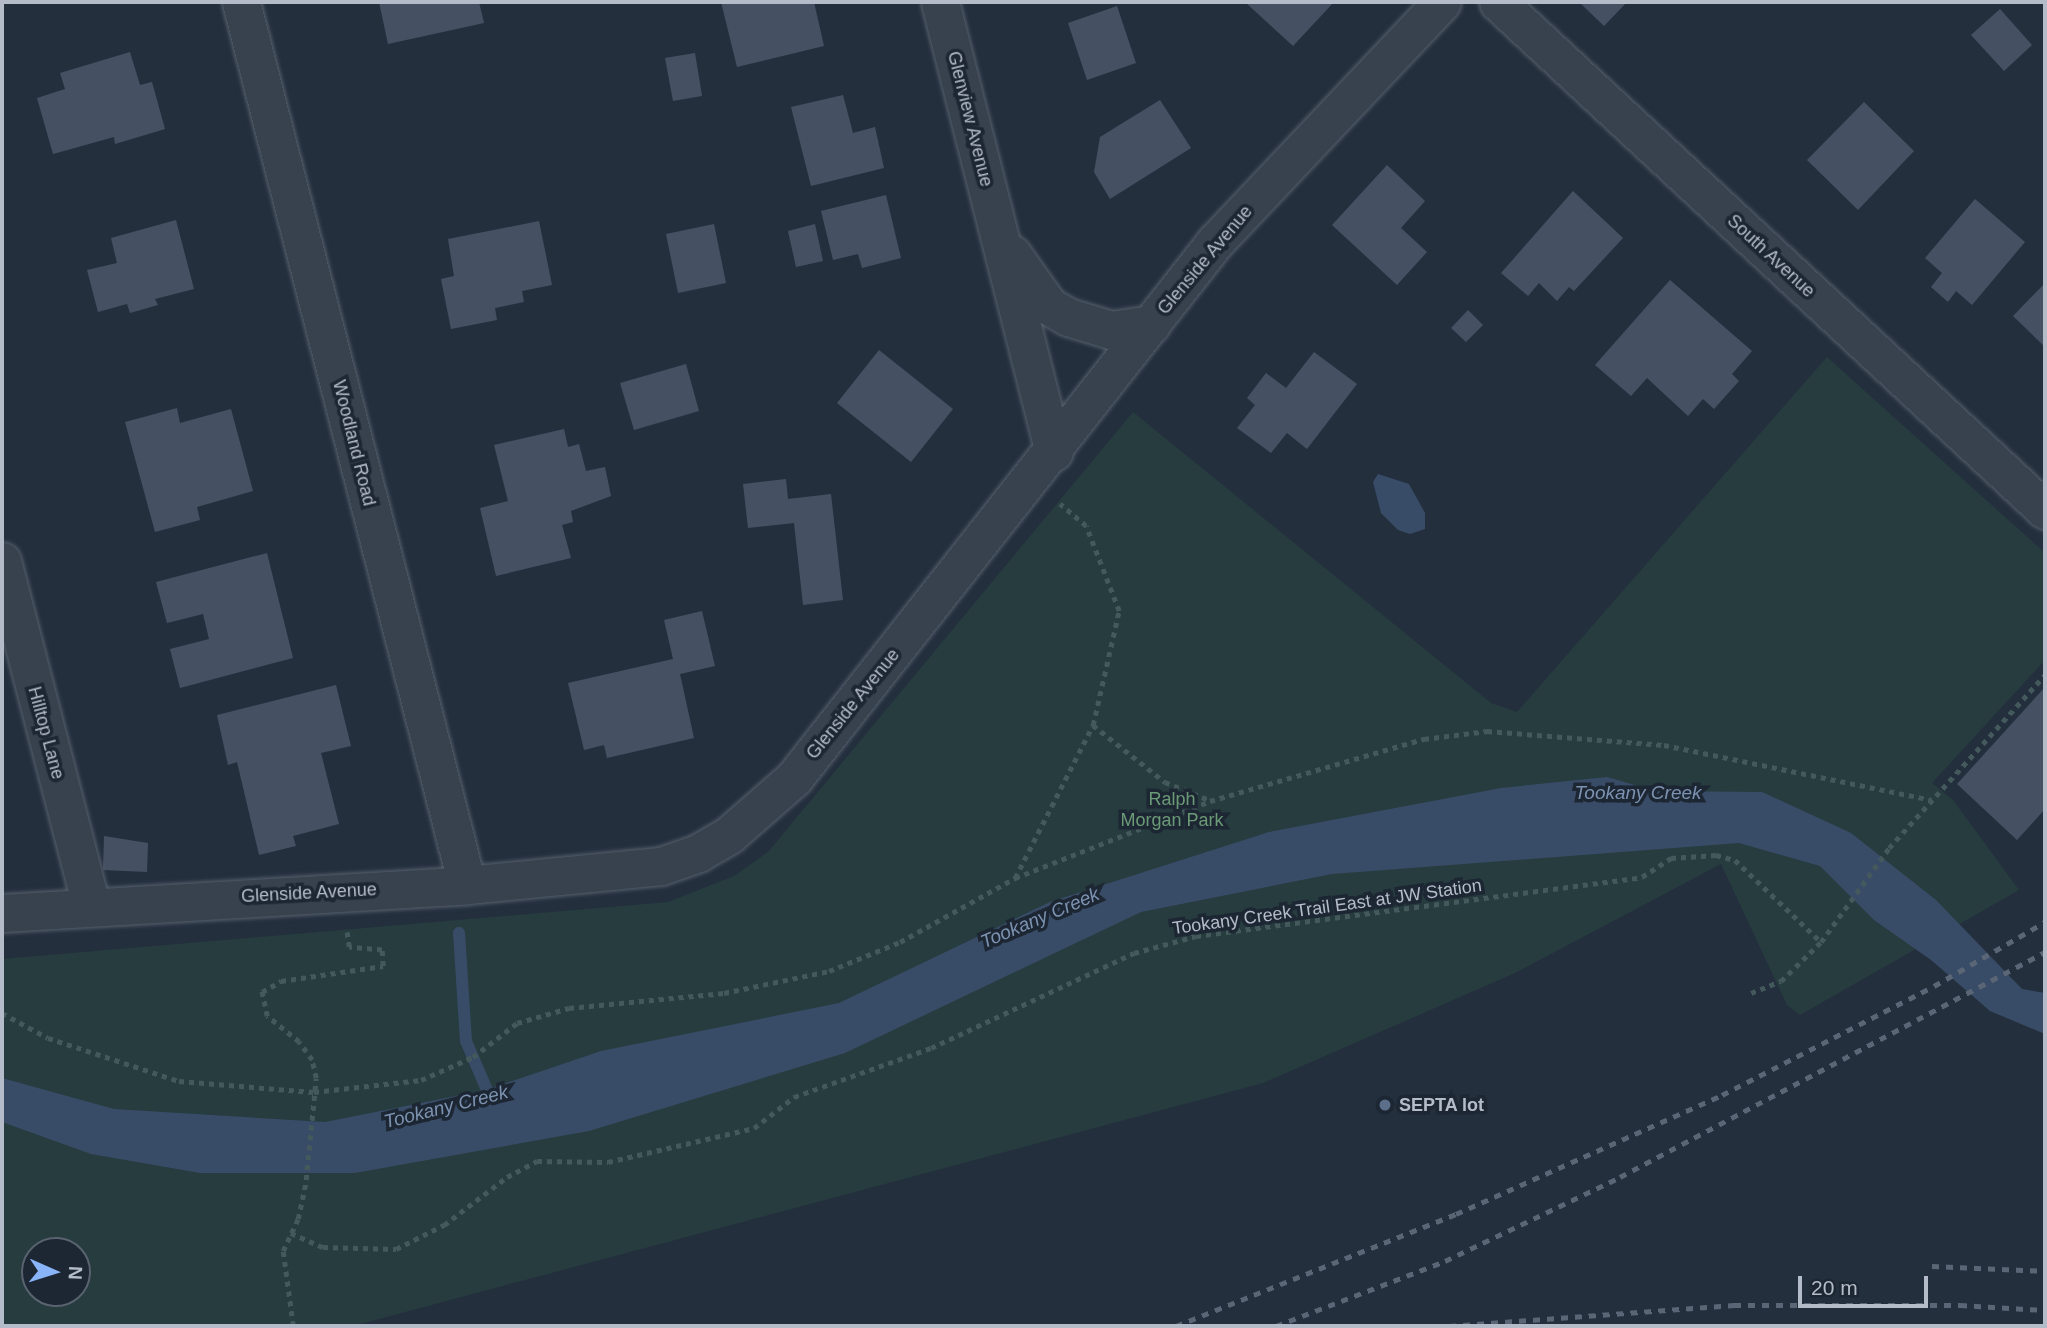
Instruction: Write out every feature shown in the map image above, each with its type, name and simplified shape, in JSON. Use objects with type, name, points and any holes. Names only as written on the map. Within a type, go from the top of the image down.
[{"type":"street","name":"Woodland Road","points":[[242,2],[467,885]]},
{"type":"street","name":"Glenview Avenue","points":[[940,2],[1054,452]]},
{"type":"street","name":"Glenside Avenue","points":[[2,913],[91,905],[467,885],[661,866],[698,853],[729,835],[794,778],[1054,452],[1215,242],[1442,2]]},
{"type":"street","name":"South Avenue","points":[[1497,2],[2045,510]]},
{"type":"street","name":"Glenview Avenue","points":[[999,236],[1049,306],[1068,317],[1111,330],[1152,324]]},
{"type":"street","name":"Hilltop Lane","points":[[2,561],[91,905]]},
{"type":"path","points":[[1015,878],[1093,725],[1119,611],[1101,555],[1086,526],[1073,515]]},
{"type":"path","points":[[1751,993],[1782,981],[1821,942],[1889,848],[2045,675]]},
{"type":"path","points":[[1093,725],[1165,782],[1210,801]]},
{"type":"path","points":[[2,1013],[48,1038],[180,1082],[313,1092],[421,1080],[473,1057],[517,1023],[569,1008],[724,993],[829,971],[900,942],[1015,878],[1210,801],[1424,739],[1487,731],[1664,745],[1931,800]]},
{"type":"path","name":"Tookany Creek Trail East at JW Station","points":[[291,1233],[323,1247],[396,1249],[444,1225],[507,1177],[537,1161],[608,1162],[754,1128],[794,1097],[931,1048],[1134,953],[1196,936],[1642,877],[1671,858],[1716,855],[1735,860],[1821,942]]},
{"type":"path","points":[[293,1326],[283,1251],[306,1180],[312,1119],[312,1060],[299,1042],[267,1016],[262,992],[281,981],[383,966],[382,950],[349,947],[346,924]]},
{"type":"green space","name":"Ralph Morgan Park","points":[[1827,357],[2045,553],[2045,660],[1932,783],[1953,800],[2019,890],[1800,1015],[1787,1005],[1721,864],[1515,973],[1263,1083],[353,1326],[2,1326],[2,959],[668,902],[734,876],[768,852],[1133,412],[1491,703],[1517,712]]},
{"type":"water","points":[[1378,474],[1409,484],[1425,513],[1425,529],[1410,534],[1398,530],[1381,513],[1373,482]]},
{"type":"water","name":"Tookany Creek","points":[[1607,777],[1655,791],[1762,792],[1851,833],[1936,900],[2022,989],[2045,993],[2045,1034],[1990,1011],[1931,960],[1874,920],[1820,866],[1739,843],[1332,874],[1141,912],[845,1053],[589,1131],[355,1173],[200,1173],[91,1154],[2,1122],[2,1078],[114,1109],[325,1122],[486,1090],[601,1051],[839,1003],[1050,902],[1269,832],[1501,788]]},
{"type":"building","points":[[379,2],[479,2],[484,23],[388,44]]},
{"type":"building","points":[[721,2],[814,2],[824,46],[737,67]]},
{"type":"building","points":[[1245,2],[1334,2],[1293,46]]},
{"type":"building","points":[[1579,2],[1627,2],[1604,26]]},
{"type":"building","points":[[1117,6],[1136,63],[1087,80],[1068,23]]},
{"type":"building","points":[[2000,9],[2032,45],[2004,71],[1971,35]]},
{"type":"building","points":[[130,52],[140,85],[152,82],[165,129],[115,144],[114,137],[53,154],[37,98],[65,89],[60,73]]},
{"type":"building","points":[[695,53],[702,96],[673,101],[665,58]]},
{"type":"building","points":[[843,95],[853,133],[875,127],[884,168],[811,186],[791,107]]},
{"type":"building","points":[[1160,100],[1191,148],[1110,199],[1094,172],[1100,137]]},
{"type":"building","points":[[1864,102],[1914,151],[1858,210],[1807,160]]},
{"type":"building","points":[[1387,165],[1425,201],[1401,228],[1427,252],[1397,285],[1332,225]]},
{"type":"building","points":[[1573,191],[1623,238],[1574,291],[1569,287],[1557,301],[1539,283],[1528,296],[1501,273]]},
{"type":"building","points":[[886,195],[901,258],[862,268],[858,254],[833,260],[821,211]]},
{"type":"building","points":[[1975,199],[2025,242],[1972,305],[1956,291],[1948,302],[1931,287],[1942,273],[1925,258]]},
{"type":"building","points":[[176,220],[194,289],[155,299],[158,305],[130,313],[127,304],[98,312],[87,270],[117,263],[111,238]]},
{"type":"building","points":[[539,221],[552,285],[522,291],[524,302],[495,308],[497,320],[451,329],[441,279],[454,276],[448,239]]},
{"type":"building","points":[[714,224],[726,283],[678,293],[666,234]]},
{"type":"building","points":[[815,224],[823,261],[796,267],[788,231]]},
{"type":"building","points":[[1670,280],[1752,351],[1732,374],[1739,381],[1714,409],[1703,399],[1688,416],[1647,378],[1631,396],[1595,365]]},
{"type":"building","points":[[2045,283],[2045,347],[2013,316]]},
{"type":"building","points":[[1468,310],[1483,325],[1466,342],[1451,328]]},
{"type":"building","points":[[879,350],[953,409],[911,462],[837,403]]},
{"type":"building","points":[[1314,352],[1357,384],[1307,449],[1287,433],[1271,453],[1237,428],[1255,405],[1247,398],[1266,373],[1286,388]]},
{"type":"building","points":[[686,364],[699,411],[634,430],[620,383]]},
{"type":"building","points":[[177,408],[180,423],[231,409],[253,491],[197,507],[200,520],[155,532],[125,422]]},
{"type":"building","points":[[564,429],[568,447],[579,444],[586,471],[605,467],[611,496],[571,511],[573,522],[562,525],[571,558],[496,576],[480,508],[508,501],[494,445]]},
{"type":"building","points":[[786,479],[788,499],[831,494],[843,600],[803,605],[794,523],[748,528],[743,484]]},
{"type":"building","points":[[267,553],[293,658],[180,688],[170,649],[209,639],[203,614],[167,623],[156,582]]},
{"type":"building","points":[[702,611],[715,666],[680,674],[694,738],[607,758],[604,745],[584,750],[568,683],[673,659],[664,620]]},
{"type":"building","points":[[336,685],[351,746],[321,753],[339,824],[293,836],[296,846],[259,855],[237,762],[228,765],[217,715]]},
{"type":"building","points":[[2045,687],[2045,809],[2017,840],[1957,784]]},
{"type":"building","points":[[104,836],[148,843],[147,872],[103,870]]},
{"type":"waterway","name":"Tookany Creek","points":[[459,933],[466,1041],[492,1102]]},
{"type":"railway","points":[[1176,1326],[1456,1214],[1722,1095],[1934,986],[2045,922]]},
{"type":"railway","points":[[1276,1326],[1445,1261],[1620,1177],[2045,952]]},
{"type":"railway","points":[[1932,1266],[2045,1271]]},
{"type":"railway","points":[[1449,1326],[1734,1305],[1960,1305],[2045,1310]]},
{"type":"place","name":"SEPTA lot","points":[[1385,1105]]}]
